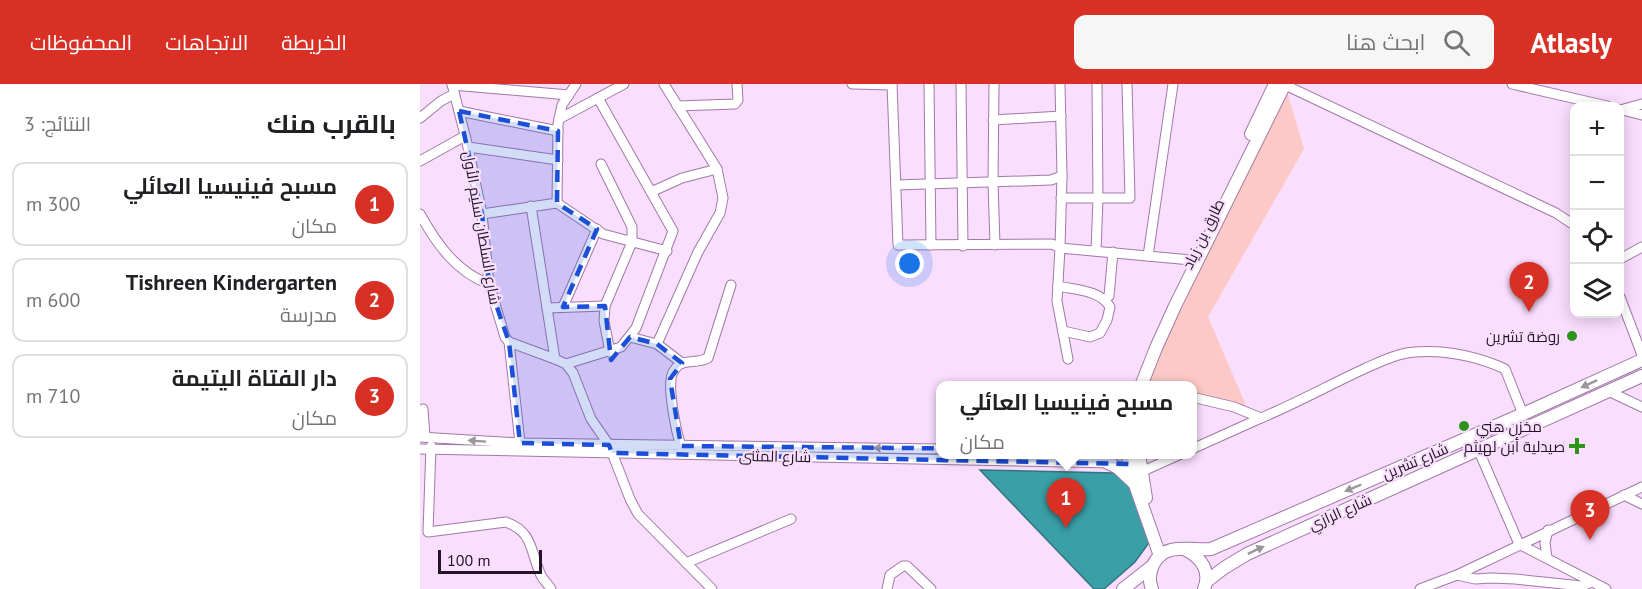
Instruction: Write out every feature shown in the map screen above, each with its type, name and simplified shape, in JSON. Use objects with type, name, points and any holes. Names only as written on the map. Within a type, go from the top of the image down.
[{"type":"main road","name":"طارق بن زياد","points":[[1135,381],[1275,84]]},
{"type":"main road","points":[[1143,381],[1175,306],[1285,84]]},
{"type":"main road","name":"شارع تشرين","points":[[1162,554],[1171,550],[1211,549],[1642,360]]},
{"type":"main road","name":"شارع الرازي","points":[[1205,585],[1224,568],[1247,554],[1642,376]]},
{"type":"main road","points":[[1108,463],[1118,468],[1133,469],[1144,493],[1162,554],[1151,567],[1124,589]]},
{"type":"main road","points":[[1185,550],[1202,562],[1207,574],[1205,585]]},
{"type":"main road","points":[[1151,567],[1149,577],[1152,589]]},
{"type":"street","points":[[557,203],[559,119],[562,105],[576,84]]},
{"type":"street","points":[[559,119],[624,84]]},
{"type":"street","points":[[657,344],[698,252],[720,213],[723,198],[717,169],[664,84]]},
{"type":"street","points":[[677,106],[735,104],[738,100],[737,84]]},
{"type":"street","points":[[852,84],[892,84],[898,245],[1052,244],[1059,248],[1191,260]]},
{"type":"street","points":[[929,84],[932,245]]},
{"type":"street","points":[[961,84],[963,246]]},
{"type":"street","points":[[994,84],[995,245]]},
{"type":"street","points":[[1060,84],[1062,176],[1057,302],[1068,359]]},
{"type":"street","points":[[1096,251],[1097,84]]},
{"type":"street","points":[[1061,198],[1130,198],[1126,84]]},
{"type":"street","points":[[1148,256],[1173,84]]},
{"type":"street","points":[[1285,84],[1546,208],[1570,222]]},
{"type":"street","points":[[1512,84],[1589,102]]},
{"type":"street","points":[[1559,95],[1564,84]]},
{"type":"street","points":[[420,118],[453,88],[521,87],[569,95]]},
{"type":"street","name":"شارع السلطان سليم الأول","points":[[453,88],[482,214],[489,284],[505,337],[509,342],[520,443]]},
{"type":"street","points":[[566,364],[610,352],[621,347],[630,337],[636,327],[673,231],[598,98]]},
{"type":"street","points":[[1624,109],[1642,104]]},
{"type":"street","points":[[459,111],[558,131]]},
{"type":"street","points":[[1624,111],[1642,115]]},
{"type":"street","points":[[993,120],[1060,116]]},
{"type":"street","points":[[420,161],[465,136]]},
{"type":"street","points":[[468,147],[558,160]]},
{"type":"street","points":[[601,164],[632,227],[632,242],[605,306],[604,321],[610,352]]},
{"type":"street","points":[[651,192],[682,178],[717,169]]},
{"type":"street","points":[[896,185],[1051,180],[1062,176]]},
{"type":"street","points":[[482,214],[557,203],[603,234],[666,252]]},
{"type":"street","points":[[531,206],[555,358]]},
{"type":"street","points":[[420,214],[432,236],[464,272],[489,284]]},
{"type":"street","points":[[563,307],[597,229]]},
{"type":"street","points":[[1624,257],[1642,248]]},
{"type":"street","points":[[1105,299],[1109,296],[1113,252]]},
{"type":"street","points":[[681,446],[675,429],[670,380],[674,369],[682,363],[702,361],[708,358],[731,285]]},
{"type":"street","points":[[1058,286],[1105,299],[1110,307],[1107,320],[1100,333],[1090,337],[1063,331]]},
{"type":"street","points":[[547,308],[605,306]]},
{"type":"street","points":[[1624,308],[1642,355]]},
{"type":"street","points":[[630,337],[657,344],[682,363]]},
{"type":"street","points":[[509,342],[566,364],[573,373],[591,419],[610,449],[630,500],[638,514],[712,589]]},
{"type":"street","points":[[1197,447],[1392,357],[1414,352],[1464,354],[1505,369],[1523,414]]},
{"type":"street","points":[[1608,391],[1642,407]]},
{"type":"street","points":[[1197,398],[1234,407],[1261,418]]},
{"type":"street","points":[[423,409],[425,437],[431,450],[424,533]]},
{"type":"street","name":"شارع المثنى","points":[[425,437],[610,449],[681,446],[936,449]]},
{"type":"street","name":"شارع المثنى","points":[[420,449],[610,449],[936,458]]},
{"type":"street","points":[[1478,449],[1519,544],[1606,589]]},
{"type":"street","name":"شارع المثنى","points":[[966,459],[1108,463],[1133,469]]},
{"type":"street","points":[[1133,469],[1165,459]]},
{"type":"street","points":[[1420,589],[1457,575],[1642,487]]},
{"type":"street","points":[[1624,495],[1642,504]]},
{"type":"street","points":[[687,563],[791,519]]},
{"type":"street","points":[[424,533],[506,522],[518,526],[532,544],[540,574],[545,584],[551,589]]},
{"type":"street","points":[[420,524],[424,533]]},
{"type":"street","points":[[1546,558],[1545,543],[1548,530]]},
{"type":"street","points":[[886,589],[890,575],[903,566],[907,566],[931,589]]},
{"type":"street","points":[[1457,575],[1475,579],[1491,578],[1516,584],[1582,586],[1592,582]]},
{"type":"highlighted area","points":[[459,111],[558,131],[557,203],[597,229],[563,307],[605,306],[611,360],[630,337],[657,344],[682,363],[670,379],[681,446],[1127,450],[1129,464],[612,453],[609,445],[520,443],[509,342],[489,284],[482,214]]},
{"type":"shaded area","points":[[1285,85],[1304,149],[1208,317],[1250,415],[1197,402],[1197,381],[1143,381]]},
{"type":"shaded area","points":[[980,470],[1114,473],[1132,486],[1151,540],[1135,562],[1104,589],[1094,589]]},
{"type":"place","name":"Tishreen Kindergarten","points":[[1529,312]]},
{"type":"place","name":"روضة تشرين","points":[[1572,336]]},
{"type":"place","name":"مخزن هني","points":[[1464,426]]},
{"type":"place","name":"صيدلية أبن لهيثم","points":[[1577,446]]},
{"type":"place","name":"مسبح فينيسيا العائلي","points":[[1066,528]]},
{"type":"place","name":"دار الفتاة اليتيمة","points":[[1590,540]]}]
